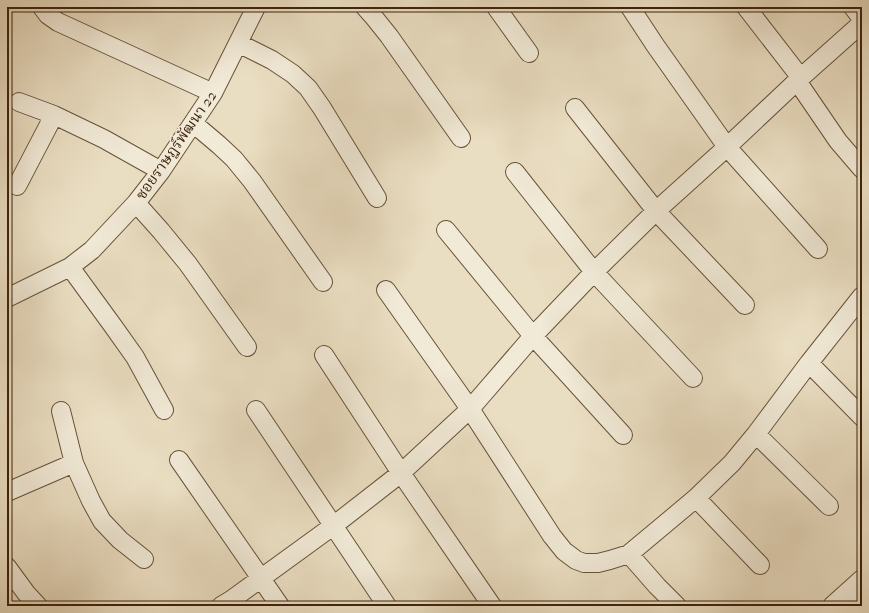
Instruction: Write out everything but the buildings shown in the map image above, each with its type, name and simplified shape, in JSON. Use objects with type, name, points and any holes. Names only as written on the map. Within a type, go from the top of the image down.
[{"type":"street","points":[[42,7],[48,15],[58,22],[213,93]]},
{"type":"street","points":[[365,7],[389,36],[462,138]]},
{"type":"street","points":[[496,7],[529,53]]},
{"type":"street","points":[[630,7],[727,147],[818,250]]},
{"type":"street","points":[[746,7],[799,80],[838,140],[862,169]]},
{"type":"street","points":[[854,7],[862,19]]},
{"type":"street","name":"ซอยราษฎร์พัฒนา 22","points":[[7,298],[70,267],[92,250],[136,203],[161,172],[213,93],[238,43],[252,8]]},
{"type":"street","points":[[221,606],[333,526],[401,473],[470,409],[533,336],[594,272],[656,211],[862,23]]},
{"type":"street","points":[[238,43],[272,60],[292,74],[308,88],[322,108],[377,198]]},
{"type":"street","points":[[19,102],[54,115],[104,139],[161,172]]},
{"type":"street","points":[[575,108],[656,211],[745,305]]},
{"type":"street","points":[[17,186],[54,115]]},
{"type":"street","points":[[193,123],[219,144],[234,159],[323,282]]},
{"type":"street","points":[[515,172],[594,272],[692,378]]},
{"type":"street","points":[[136,203],[188,264],[247,347]]},
{"type":"street","points":[[446,230],[533,336],[623,435]]},
{"type":"street","points":[[70,267],[135,357],[164,410]]},
{"type":"street","points":[[386,290],[470,409],[552,536],[564,551],[576,560],[584,563],[604,561],[629,554],[696,498],[732,463],[756,434],[809,363],[862,296]]},
{"type":"street","points":[[324,355],[401,473],[492,606]]},
{"type":"street","points":[[809,363],[862,417]]},
{"type":"street","points":[[256,410],[386,606]]},
{"type":"street","points":[[61,411],[74,463],[90,501],[102,521],[120,540],[144,559]]},
{"type":"street","points":[[756,434],[829,506]]},
{"type":"street","points":[[179,460],[280,606]]},
{"type":"street","points":[[7,492],[74,463]]},
{"type":"street","points":[[696,498],[760,565]]},
{"type":"street","points":[[629,554],[656,586],[677,606]]},
{"type":"street","points":[[7,567],[26,593],[38,606]]},
{"type":"street","points":[[832,606],[856,585],[862,605]]}]
